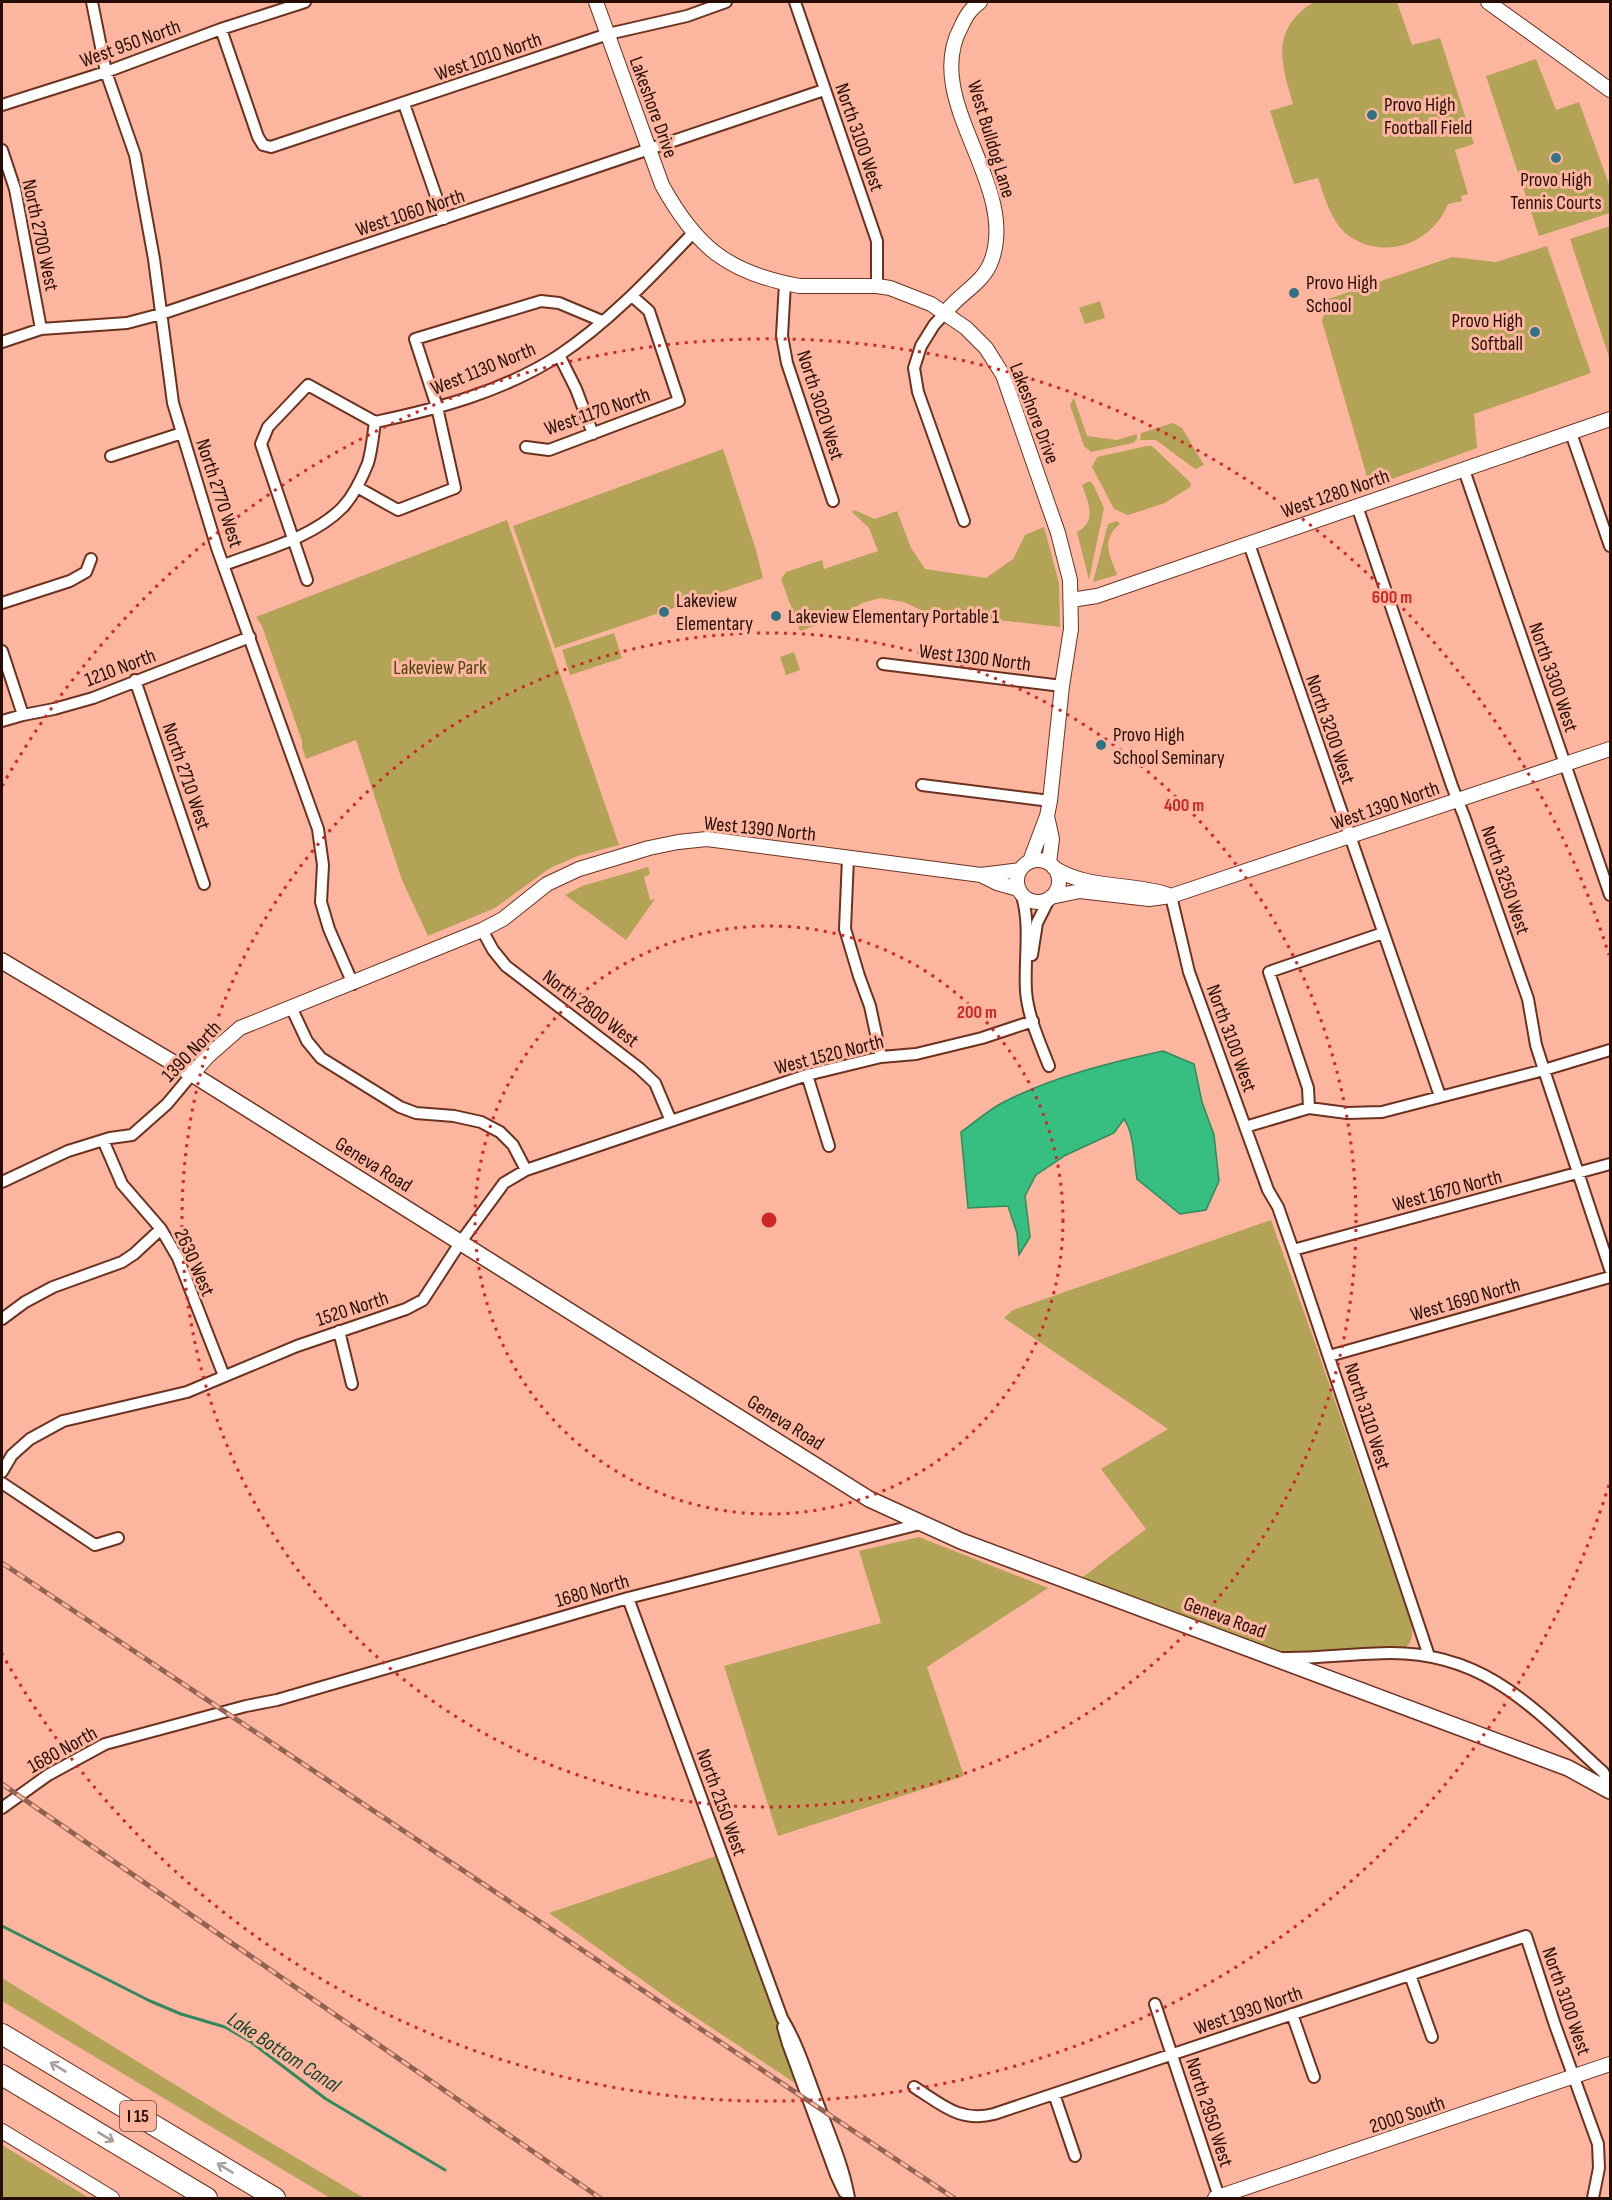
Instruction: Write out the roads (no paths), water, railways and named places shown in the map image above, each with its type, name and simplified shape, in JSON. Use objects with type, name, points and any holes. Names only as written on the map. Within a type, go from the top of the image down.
[{"type":"highway","name":"I 15","points":[[2,2034],[275,2199]]},
{"type":"highway","name":"I 15","points":[[2,2075],[207,2199]]},
{"type":"main road","name":"Geneva Road","points":[[2,961],[192,1074],[869,1499],[920,1524],[1568,1768],[1611,1791]]},
{"type":"street","name":"North 2770 West","points":[[92,2],[106,72],[135,155],[154,259],[173,403],[224,565],[318,829],[323,865],[321,902],[329,929],[353,984]]},
{"type":"street","name":"West 950 North","points":[[2,105],[106,72],[221,29],[305,2]]},
{"type":"street","name":"Lakeshore Drive","points":[[596,2],[648,151],[667,194],[676,212],[710,251],[750,273],[785,284],[877,286],[890,288],[931,304],[966,328],[986,348],[1003,375],[1065,555],[1071,600],[1071,629],[1062,686],[1050,801],[1047,816],[1025,866]]},
{"type":"street","name":"West 1010 North","points":[[221,29],[258,137],[263,145],[271,147],[608,34],[687,16],[726,2]]},
{"type":"street","name":"North 3100 West","points":[[795,2],[877,241],[877,286]]},
{"type":"street","name":"West Bulldog Lane","points":[[945,313],[981,280],[992,260],[997,233],[994,204],[954,90],[951,62],[955,38],[971,9],[980,2]]},
{"type":"street","points":[[1488,2],[1611,90]]},
{"type":"street","name":"West 1060 North","points":[[2,342],[42,329],[127,323],[161,314],[824,90]]},
{"type":"street","points":[[404,104],[444,219]]},
{"type":"street","name":"North 2700 West","points":[[2,150],[15,189],[42,329]]},
{"type":"street","name":"West 1130 North","points":[[375,422],[471,397],[521,376],[559,355],[632,296],[693,233]]},
{"type":"street","name":"North 3020 West","points":[[785,284],[782,336],[787,363],[833,501]]},
{"type":"street","name":"West 1170 North","points":[[526,447],[549,450],[679,401],[649,311],[632,296]]},
{"type":"street","points":[[357,487],[398,510],[455,488],[437,407],[415,339],[541,300],[559,303],[602,321]]},
{"type":"street","points":[[945,313],[934,325],[921,346],[914,368],[918,392],[964,520]]},
{"type":"street","points":[[559,355],[576,389],[593,434]]},
{"type":"street","points":[[224,565],[292,538],[331,517],[344,506],[357,487],[369,460],[375,422],[308,384],[268,427],[261,444],[292,538],[307,580]]},
{"type":"street","name":"West 1280 North","points":[[1071,600],[1097,596],[1611,419]]},
{"type":"street","points":[[111,456],[182,433]]},
{"type":"street","points":[[1570,433],[1611,546]]},
{"type":"street","name":"North 3300 West","points":[[1464,470],[1611,895]]},
{"type":"street","name":"North 3250 West","points":[[1358,506],[1528,999],[1536,1045],[1611,1269]]},
{"type":"street","name":"North 3200 West","points":[[1249,544],[1440,1096]]},
{"type":"street","points":[[2,603],[70,581],[87,572],[91,559]]},
{"type":"street","name":"1210 North","points":[[2,721],[84,701],[250,637]]},
{"type":"street","points":[[2,651],[23,715]]},
{"type":"street","name":"West 1300 North","points":[[883,664],[1062,686]]},
{"type":"street","name":"North 2710 West","points":[[135,680],[204,884]]},
{"type":"street","name":"West 1390 North","points":[[1050,898],[1080,891],[1149,899],[1171,896],[1611,749]]},
{"type":"street","points":[[922,784],[1050,801]]},
{"type":"street","name":"Lakeshore Drive","points":[[1047,816],[1052,839],[1052,866]]},
{"type":"street","name":"West 1390 North","points":[[482,930],[503,919],[547,885],[565,875],[643,850],[678,842],[708,839],[981,875],[1025,866]]},
{"type":"street","points":[[848,858],[845,929],[870,1006],[881,1057]]},
{"type":"street","points":[[1049,1066],[1026,993],[1026,908],[1017,876],[1025,866],[1036,860],[1081,881],[1150,889],[1171,896]]},
{"type":"street","points":[[1027,963],[1031,958],[1037,923],[1058,888],[1059,881],[1052,866]]},
{"type":"street","name":"West 1390 North","points":[[981,875],[1020,892]]},
{"type":"street","points":[[1020,892],[1035,902],[1050,898]]},
{"type":"street","name":"North 3100 West","points":[[1171,896],[1189,972],[1268,1190]]},
{"type":"street","name":"1390 North","points":[[2,1182],[68,1151],[103,1140],[132,1135],[168,1104],[208,1056],[240,1028],[482,930]]},
{"type":"street","name":"North 2800 West","points":[[482,930],[493,950],[506,966],[617,1050],[655,1083],[671,1121]]},
{"type":"street","points":[[1309,1108],[1308,1088],[1269,972],[1383,933]]},
{"type":"street","points":[[291,1007],[307,1041],[321,1058],[400,1107],[416,1113],[454,1116],[480,1122],[501,1131],[513,1145],[526,1170]]},
{"type":"street","name":"West 1520 North","points":[[671,1121],[807,1075],[881,1057],[916,1054],[982,1038],[1033,1021]]},
{"type":"street","points":[[1245,1127],[1309,1108],[1347,1113],[1382,1112],[1611,1050]]},
{"type":"street","points":[[807,1075],[829,1146]]},
{"type":"street","name":"1520 North","points":[[2,1472],[12,1455],[30,1439],[63,1421],[187,1392],[297,1346],[406,1309],[423,1300],[504,1182],[526,1170],[671,1121]]},
{"type":"street","name":"2630 West","points":[[103,1140],[122,1184],[161,1229],[178,1258],[224,1376]]},
{"type":"street","name":"West 1670 North","points":[[1293,1250],[1611,1164]]},
{"type":"street","name":"North 3110 West","points":[[1268,1190],[1278,1207],[1293,1250],[1428,1656]]},
{"type":"street","points":[[2,1319],[25,1302],[53,1287],[122,1262],[161,1229]]},
{"type":"street","name":"West 1690 North","points":[[1329,1356],[1611,1277]]},
{"type":"street","points":[[339,1331],[352,1384]]},
{"type":"street","points":[[2,1483],[95,1545],[118,1538]]},
{"type":"street","name":"1680 North","points":[[2,1808],[67,1764],[105,1744],[145,1734],[177,1731],[257,1710],[277,1700],[628,1598],[920,1524]]},
{"type":"street","name":"North 2150 West","points":[[628,1598],[782,2018],[793,2037],[817,2100],[845,2177],[849,2199]]},
{"type":"street","points":[[1275,1658],[1392,1653],[1428,1656],[1478,1672],[1521,1697],[1603,1772],[1611,1784]]},
{"type":"street","name":"North 3100 West","points":[[1526,1936],[1600,2151],[1593,2199]]},
{"type":"street","name":"West 1930 North","points":[[914,2087],[953,2112],[968,2117],[981,2117],[1526,1936]]},
{"type":"street","points":[[1410,1975],[1432,2037]]},
{"type":"street","name":"North 2950 West","points":[[1155,2004],[1217,2198]]},
{"type":"street","points":[[1292,2014],[1314,2077]]},
{"type":"street","name":"2000 South","points":[[1217,2198],[1611,2064]]},
{"type":"street","points":[[1054,2094],[1075,2156]]},
{"type":"street","points":[[2,2131],[112,2199]]},
{"type":"waterway","name":"Lake Bottom Canal","points":[[2,1926],[150,2001],[181,2014],[225,2027],[251,2042],[326,2099],[445,2170]]},
{"type":"railway","points":[[2,1563],[954,2198]]},
{"type":"railway","points":[[2,1784],[600,2198]]},
{"type":"place","name":"Provo High Football Field","points":[[1372,115]]},
{"type":"place","name":"Provo High Tennis Courts","points":[[1556,158]]},
{"type":"place","name":"Provo High School","points":[[1294,293]]},
{"type":"place","name":"Provo High Softball","points":[[1535,332]]},
{"type":"place","name":"Lakeview Elementary","points":[[664,612]]},
{"type":"place","name":"Lakeview Elementary Portable 1","points":[[776,616]]},
{"type":"place","name":"Provo High School Seminary","points":[[1101,745]]},
{"type":"park label","name":"Lakeview Park","points":[[440,667]]}]
